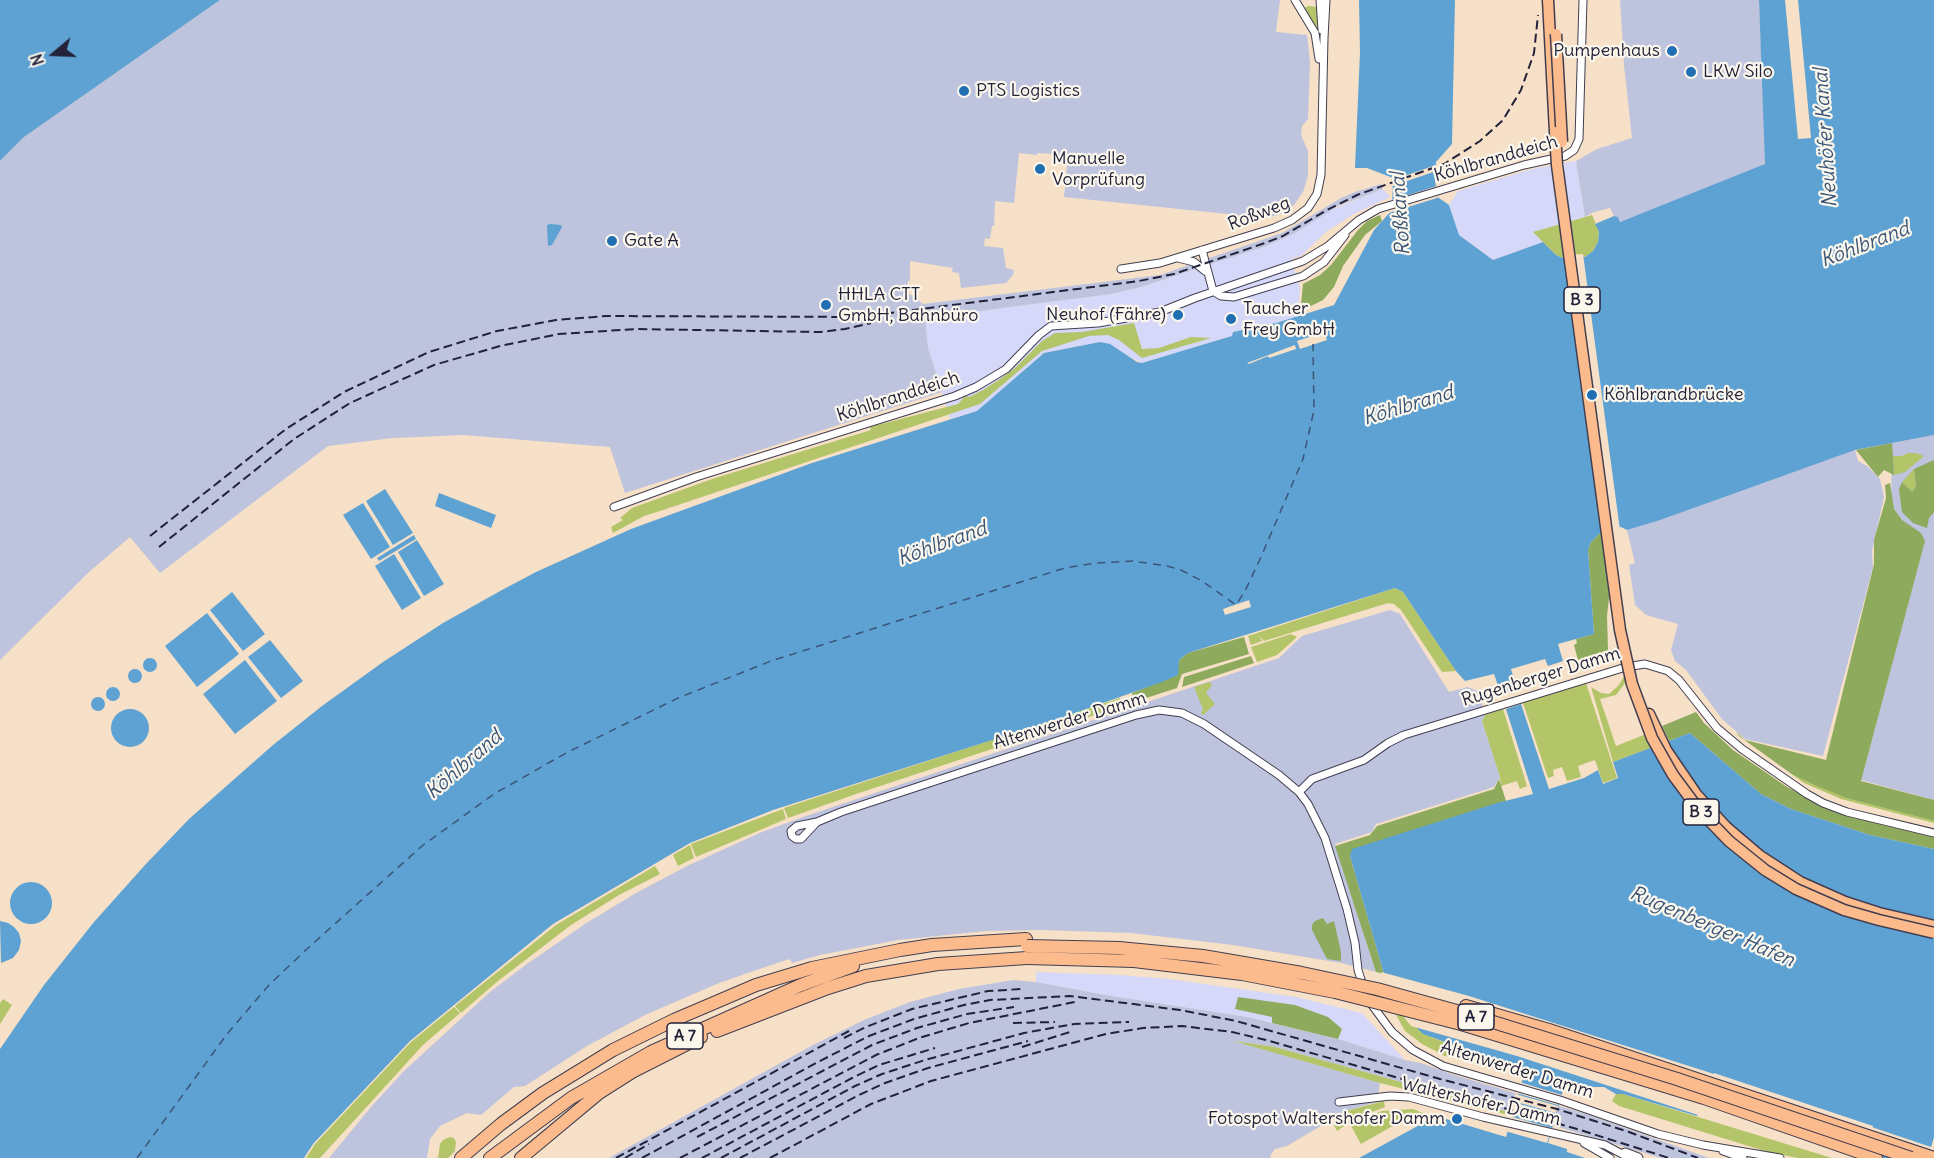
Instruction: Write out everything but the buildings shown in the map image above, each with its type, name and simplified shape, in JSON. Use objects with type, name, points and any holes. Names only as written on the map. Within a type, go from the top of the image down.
[{"type":"highway","name":"A 7","points":[[490,1158],[543,1117],[620,1069],[677,1039],[834,972],[855,965],[996,940],[1086,939],[1175,946],[1287,962],[1401,988],[1549,1030],[1934,1158]]},
{"type":"highway","name":"A 7","points":[[461,1158],[501,1124],[563,1080],[613,1050],[674,1020],[756,985],[832,963],[1001,947],[1074,946],[1185,954],[1302,973],[1377,989],[1464,1013],[1677,1079],[1911,1158]]},
{"type":"highway","name":"A 7","points":[[543,1117],[615,1083],[677,1049],[901,958],[974,960],[1082,958],[1176,965],[1284,981],[1417,1011],[1704,1098],[1876,1158]]},
{"type":"highway","name":"A 7","points":[[521,1158],[584,1104],[615,1083]]},
{"type":"main road","name":"B 3","points":[[1548,0],[1557,165],[1616,598],[1628,669],[1646,725],[1666,763],[1699,810],[1729,841],[1765,870],[1796,889],[1844,910],[1934,933]]},
{"type":"main road","name":"B 3","points":[[1555,0],[1560,120],[1573,233],[1626,622],[1638,680],[1649,714],[1673,761],[1696,794],[1725,827],[1760,856],[1794,879],[1836,899],[1879,913],[1934,926]]},
{"type":"street","name":"Roßweg","points":[[1296,0],[1315,33],[1322,80]]},
{"type":"street","name":"Roßweg","points":[[1320,0],[1324,38]]},
{"type":"street","name":"Roßweg","points":[[1121,269],[1176,258],[1285,224],[1301,215],[1312,202],[1319,186],[1322,164],[1322,80],[1326,0]]},
{"type":"street","name":"Köhlbranddeich","points":[[614,507],[696,477],[955,396],[976,387],[1006,369],[1051,326],[1080,325],[1153,314],[1303,261],[1328,246],[1368,214],[1387,206],[1524,165],[1558,159],[1574,150],[1578,144],[1583,0]]},
{"type":"street","name":"Köhlbranddeich","points":[[1213,291],[1221,296],[1233,297],[1303,276],[1324,262],[1352,225]]},
{"type":"street","points":[[1202,250],[1213,291]]},
{"type":"street","points":[[1176,258],[1194,262],[1207,273]]},
{"type":"street","name":"Rugenberger Damm","points":[[1299,792],[1312,779],[1364,760],[1404,735],[1635,664],[1645,664],[1658,666],[1668,671],[1679,680],[1717,728],[1742,749],[1807,794],[1847,812],[1934,833]]},
{"type":"street","name":"Altenwerder Damm","points":[[817,822],[841,812],[1136,715],[1159,710],[1175,711],[1193,718],[1260,761],[1299,792],[1315,815],[1325,838],[1350,918],[1360,978],[1378,1015],[1401,1041],[1426,1059],[1443,1066],[1560,1100],[1658,1134],[1703,1145],[1780,1158]]},
{"type":"street","name":"Waltershofer Damm","points":[[1339,1102],[1409,1096],[1550,1134],[1605,1145],[1626,1156]]},
{"type":"street","name":"Waltershofer Damm","points":[[1580,1140],[1610,1158]]},
{"type":"street","name":"Altenwerder Damm","points":[[1703,1145],[1743,1158]]},
{"type":"street","points":[[1626,1156],[1638,1158]]},
{"type":"shaded area","points":[[220,0],[1280,0],[1276,32],[1307,35],[1310,62],[1308,119],[1302,126],[1301,135],[1308,151],[1308,176],[1303,192],[1294,205],[1281,214],[1266,218],[1064,197],[1068,155],[1019,153],[1014,203],[995,201],[994,226],[992,226],[990,239],[985,238],[984,246],[1003,248],[1006,268],[1014,270],[1013,275],[1006,283],[961,288],[959,273],[952,272],[953,268],[910,261],[910,281],[908,281],[907,292],[923,304],[1160,275],[1282,233],[1355,192],[1381,184],[1383,189],[1338,206],[1295,233],[1266,246],[1141,287],[1111,294],[925,318],[928,348],[942,392],[625,493],[610,447],[463,435],[393,438],[328,446],[160,573],[130,537],[89,572],[0,660],[0,161],[24,137]]},
{"type":"shaded area","points":[[1620,0],[1759,0],[1766,161],[1761,167],[1620,222],[1610,208],[1585,217],[1576,161],[1597,149],[1632,138]]},
{"type":"shaded area","points":[[1576,161],[1585,217],[1534,232],[1543,242],[1493,260],[1459,235],[1449,205],[1458,191],[1532,169]]},
{"type":"shaded area","points":[[1383,189],[1390,197],[1354,214],[1327,231],[1301,256],[1291,259],[1300,287],[1299,305],[1302,315],[1233,332],[1232,336],[1142,363],[1100,342],[1044,353],[977,411],[950,419],[928,348],[924,318],[1111,294],[1141,287],[1266,246],[1295,233],[1328,211]]},
{"type":"shaded area","points":[[1934,435],[1934,800],[1861,780],[1922,550],[1891,505],[1892,443]]},
{"type":"shaded area","points":[[1855,450],[1858,461],[1867,466],[1880,479],[1884,497],[1872,551],[1873,567],[1823,756],[1745,739],[1722,719],[1686,670],[1675,661],[1671,650],[1678,624],[1646,615],[1635,605],[1629,565],[1635,563],[1627,530]]},
{"type":"shaded area","points":[[1390,610],[1400,614],[1449,692],[1468,687],[1479,692],[1485,715],[1482,721],[1500,777],[1494,787],[1376,824],[1372,832],[1335,844],[1376,972],[1341,963],[1233,945],[1131,933],[1041,930],[986,931],[898,940],[820,955],[792,963],[790,959],[719,983],[645,1015],[587,1046],[525,1086],[514,1087],[481,1115],[467,1113],[440,1126],[430,1139],[427,1158],[329,1158],[404,1071],[490,992],[585,924],[687,866],[762,832],[803,817],[1279,658],[1302,636]]},
{"type":"shaded area","points":[[1036,972],[1169,979],[1296,997],[1362,1013],[1405,1060],[1338,1039],[1247,1017],[1036,982]]},
{"type":"shaded area","points":[[1013,980],[1247,1017],[1338,1039],[1589,1115],[1709,1158],[1661,1158],[1505,1111],[1275,1047],[1234,1041],[1380,1083],[1377,1102],[1346,1111],[1287,1146],[1275,1149],[1271,1158],[609,1158],[811,1046],[864,1020],[910,1002],[959,989]]},
{"type":"green space","points":[[1308,6],[1317,7],[1318,25],[1316,27],[1303,9]]},
{"type":"green space","points":[[1380,215],[1382,221],[1365,235],[1343,266],[1334,287],[1323,300],[1303,310],[1301,304],[1303,284],[1320,275],[1367,221]]},
{"type":"green space","points":[[1592,215],[1599,232],[1598,242],[1593,251],[1585,257],[1565,259],[1556,255],[1533,232]]},
{"type":"green space","points":[[1134,323],[1142,349],[1159,348],[1191,337],[1211,338],[1142,358],[1119,340],[1108,335],[1089,336],[1042,351],[980,404],[644,516],[613,533],[611,527],[623,520],[620,518],[632,508],[712,479],[871,430],[870,427],[958,404],[965,396],[969,397],[1000,379],[1015,368],[1042,341],[1055,333],[1082,332]]},
{"type":"green space","points":[[1892,443],[1894,475],[1884,470],[1878,477],[1856,450]]},
{"type":"green space","points":[[1908,453],[1924,456],[1905,472],[1894,475],[1893,456]]},
{"type":"green space","points":[[1934,460],[1934,512],[1929,518],[1927,528],[1913,523],[1902,512],[1899,489],[1902,482],[1912,492],[1916,486],[1914,469]]},
{"type":"green space","points":[[1914,469],[1916,486],[1912,492],[1902,482]]},
{"type":"green space","points":[[1890,483],[1894,509],[1902,520],[1921,533],[1925,541],[1861,781],[1934,800],[1934,821],[1846,798],[1817,786],[1793,775],[1739,736],[1736,732],[1745,740],[1826,760],[1874,564],[1874,540],[1886,498],[1885,485]]},
{"type":"green space","points":[[1606,532],[1610,589],[1607,616],[1608,650],[1578,660],[1574,645],[1577,643],[1576,639],[1594,634],[1588,550],[1591,542],[1599,534]]},
{"type":"green space","points":[[1395,588],[1403,592],[1456,671],[1442,672],[1401,610],[1394,604],[1388,603],[1264,641],[1259,636],[1262,641],[1251,645],[1248,636]]},
{"type":"green space","points":[[1291,634],[1297,637],[1277,655],[1257,662],[1251,647]]},
{"type":"green space","points":[[1244,637],[1249,654],[1182,674],[1177,688],[1134,702],[1132,693],[1177,675],[1179,660],[1188,653]]},
{"type":"green space","points":[[1251,656],[1254,663],[1182,687],[1184,677]]},
{"type":"green space","points":[[1625,675],[1629,678],[1616,695],[1600,699],[1616,746],[1646,734],[1653,747],[1613,762],[1591,687],[1601,693],[1609,694]]},
{"type":"green space","points":[[1210,682],[1212,685],[1206,693],[1215,704],[1203,715],[1201,713],[1203,709],[1194,687]]},
{"type":"green space","points":[[1586,683],[1617,778],[1603,783],[1595,760],[1578,766],[1581,777],[1567,781],[1562,767],[1553,770],[1554,776],[1548,778],[1523,703]]},
{"type":"green space","points":[[1120,698],[1122,706],[788,818],[784,808]]},
{"type":"green space","points":[[1503,709],[1527,786],[1520,789],[1517,781],[1501,786],[1482,721],[1485,715]]},
{"type":"green space","points":[[1696,712],[1704,723],[1733,750],[1787,787],[1815,801],[1934,836],[1934,849],[1870,835],[1791,809],[1761,794],[1690,733],[1669,741],[1662,726]]},
{"type":"green space","points":[[1793,775],[1846,798],[1934,821],[1934,823],[1841,799],[1804,783]]},
{"type":"green space","points":[[1499,779],[1506,801],[1350,856],[1384,974],[1376,972],[1335,846],[1370,835],[1377,826],[1494,789]]},
{"type":"green space","points":[[783,809],[786,819],[696,857],[691,844]]},
{"type":"green space","points":[[690,845],[694,858],[678,866],[673,855]]},
{"type":"green space","points":[[655,866],[660,874],[619,895],[571,925],[498,981],[461,1013],[455,1006],[556,925]]},
{"type":"green space","points":[[1323,918],[1327,924],[1334,921],[1341,961],[1327,959],[1312,930],[1315,921]]},
{"type":"green space","points":[[1383,991],[1392,993],[1431,1037],[1496,1061],[1445,1056],[1422,1044],[1405,1031]]},
{"type":"green space","points":[[1238,997],[1295,1005],[1328,1017],[1342,1029],[1338,1039],[1272,1023],[1272,1017],[1235,1009]]},
{"type":"green space","points":[[3,999],[12,1005],[0,1024],[0,1003]]},
{"type":"green space","points":[[454,1007],[460,1013],[423,1045],[320,1158],[306,1158],[315,1144],[411,1042]]},
{"type":"green space","points":[[1233,1041],[1275,1047],[1505,1111],[1505,1114],[1380,1083]]},
{"type":"green space","points":[[1616,1094],[1623,1094],[1832,1158],[1798,1158],[1768,1152],[1619,1106],[1612,1101]]},
{"type":"green space","points":[[1384,1101],[1385,1107],[1354,1119],[1337,1131],[1334,1125],[1346,1111]]},
{"type":"green space","points":[[1413,1109],[1428,1115],[1412,1115],[1361,1144],[1350,1124],[1382,1111]]},
{"type":"green space","points":[[450,1137],[456,1142],[455,1151],[448,1158],[438,1158],[440,1144]]},
{"type":"water","points":[[0,0],[220,0],[24,137],[0,161]]},
{"type":"water","points":[[1359,0],[1455,0],[1452,144],[1436,162],[1435,182],[1439,198],[1449,205],[1459,235],[1493,260],[1543,242],[1556,255],[1565,259],[1585,257],[1593,251],[1598,242],[1599,232],[1595,224],[1614,216],[1618,217],[1620,222],[1765,164],[1759,0],[1934,0],[1934,435],[1855,450],[1660,520],[1627,530],[1621,527],[1599,534],[1591,542],[1588,550],[1594,634],[1558,644],[1563,661],[1548,666],[1545,659],[1511,669],[1517,689],[1501,694],[1494,674],[1465,681],[1403,592],[1395,588],[1188,653],[1179,660],[1178,675],[1162,682],[1058,719],[773,810],[690,843],[553,924],[410,1041],[313,1144],[304,1158],[0,1158],[0,1049],[44,985],[94,922],[189,819],[273,745],[383,662],[443,623],[536,572],[631,529],[812,463],[977,411],[1044,353],[1100,342],[1110,344],[1142,363],[1232,336],[1233,332],[1276,323],[1334,305],[1374,230],[1392,210],[1393,178],[1367,168],[1355,168],[1360,52]]},
{"type":"water","points":[[547,225],[562,227],[552,245],[548,246]]},
{"type":"water","points":[[385,489],[413,533],[393,545],[366,501]]},
{"type":"water","points":[[439,493],[496,515],[491,528],[435,506]]},
{"type":"water","points":[[363,503],[390,547],[371,559],[343,515]]},
{"type":"water","points":[[414,535],[416,539],[379,561],[377,558]]},
{"type":"water","points":[[417,540],[444,584],[424,596],[398,552]]},
{"type":"water","points":[[394,554],[421,598],[402,610],[375,566]]},
{"type":"water","points":[[232,592],[265,634],[243,651],[210,610]]},
{"type":"water","points":[[207,613],[239,654],[197,687],[165,646]]},
{"type":"water","points":[[270,640],[303,681],[281,698],[248,657]]},
{"type":"water","points":[[147,658],[153,658],[157,665],[153,672],[147,672],[143,668],[143,662]]},
{"type":"water","points":[[245,660],[277,701],[235,734],[203,694]]},
{"type":"water","points":[[132,669],[138,669],[142,676],[138,683],[132,683],[128,679],[128,673]]},
{"type":"water","points":[[110,687],[116,687],[120,694],[116,701],[110,701],[106,697],[106,691]]},
{"type":"water","points":[[95,697],[101,697],[105,704],[101,711],[95,711],[91,707],[91,701]]},
{"type":"water","name":"Rugenberger Hafen","points":[[1521,704],[1549,789],[1584,778],[1598,770],[1603,784],[1618,778],[1613,762],[1690,733],[1761,794],[1791,809],[1870,835],[1934,849],[1934,1137],[1928,1158],[1863,1158],[1873,1126],[1714,1073],[1697,1116],[1623,1094],[1616,1094],[1604,1087],[1592,1087],[1590,1090],[1562,1082],[1561,1086],[1564,1087],[1548,1143],[1585,1158],[1359,1158],[1436,1116],[1506,1137],[1525,1071],[1423,1034],[1416,1027],[1384,974],[1350,856],[1352,849],[1497,803],[1533,794],[1506,709]]},
{"type":"water","points":[[130,709],[143,715],[149,728],[143,741],[130,747],[117,741],[111,728],[117,715]]},
{"type":"water","points":[[31,882],[46,888],[52,903],[46,918],[31,924],[16,918],[10,903],[16,888]]},
{"type":"water","points":[[0,921],[14,927],[21,941],[19,950],[13,958],[1,963]]},
{"type":"pier","points":[[1785,0],[1798,0],[1811,138],[1798,139]]},
{"type":"pier","points":[[1439,164],[1439,170],[1390,187],[1390,181]]},
{"type":"pier","points":[[1437,186],[1440,197],[1389,213],[1389,201]]},
{"type":"pier","points":[[1583,254],[1620,530],[1602,537],[1565,255]]},
{"type":"pier","points":[[1324,332],[1327,340],[1300,349],[1297,341]]},
{"type":"pier","points":[[1295,345],[1296,349],[1247,363]]},
{"type":"pier","points":[[1249,600],[1251,607],[1225,615],[1223,609]]},
{"type":"pier","points":[[1381,972],[1469,996],[1714,1074],[1934,1148],[1931,1158],[1864,1145],[1869,1128],[1715,1077],[1701,1116],[1517,1056],[1411,1026],[1396,1007]]},
{"type":"pier","points":[[1519,1082],[1562,1095],[1558,1105],[1516,1093]]},
{"type":"pier","points":[[1515,1094],[1558,1106],[1556,1113],[1513,1101]]},
{"type":"pier","points":[[1513,1102],[1556,1115],[1552,1126],[1510,1113]]},
{"type":"pier","points":[[1509,1116],[1552,1128],[1547,1143],[1505,1131]]},
{"type":"ferry route","points":[[137,1158],[227,1034],[269,985],[308,948],[422,846],[494,794],[566,753],[678,698],[771,661],[1065,568],[1133,561],[1167,566],[1181,570],[1202,581],[1236,605],[1261,557],[1303,459],[1314,410],[1313,344]]},
{"type":"railway","points":[[150,536],[286,429],[344,392],[429,352],[497,331],[556,320],[606,316],[859,317],[1139,281],[1174,274],[1265,243],[1283,236],[1357,195],[1444,164],[1480,141],[1503,120],[1521,90],[1534,53],[1538,15]]},
{"type":"railway","points":[[159,547],[294,439],[350,403],[434,365],[500,346],[559,334],[636,329],[820,332],[871,323]]},
{"type":"railway","points":[[844,1038],[912,1009],[988,991],[1022,989]]},
{"type":"railway","points":[[642,1158],[869,1036],[914,1019],[964,1005],[990,1000],[1070,996],[1180,1010],[1236,1021],[1440,1079],[1557,1109],[1629,1132],[1698,1158]]},
{"type":"railway","points":[[680,1158],[876,1055],[919,1038],[969,1023],[1075,1002]]},
{"type":"railway","points":[[697,1137],[872,1045],[917,1028],[967,1014],[1014,1007]]},
{"type":"railway","points":[[1013,1023],[1055,1022]]},
{"type":"railway","points":[[721,1158],[855,1086],[882,1074],[1024,1033],[1074,1024],[1129,1022]]},
{"type":"railway","points":[[770,1158],[871,1104],[931,1081],[1106,1034],[1143,1028],[1182,1026],[1232,1032],[1266,1040],[1577,1129],[1669,1158]]},
{"type":"railway","points":[[616,1158],[849,1031]]},
{"type":"railway","points":[[1022,1047],[1070,1032]]},
{"type":"railway","points":[[740,1158],[885,1083],[928,1068],[1028,1041]]},
{"type":"railway","points":[[702,1158],[879,1065],[935,1048]]},
{"type":"railway","points":[[625,1158],[649,1144]]},
{"type":"place","name":"Pumpenhaus","points":[[1672,51]]},
{"type":"place","name":"LKW Silo","points":[[1691,72]]},
{"type":"place","name":"PTS Logistics","points":[[964,91]]},
{"type":"place","name":"Manuelle Vorprüfung","points":[[1040,169]]},
{"type":"place","name":"Gate A","points":[[612,241]]},
{"type":"place","name":"HHLA CTT GmbH, Bahnbüro","points":[[826,305]]},
{"type":"place","name":"Neuhof (Fähre)","points":[[1178,315]]},
{"type":"place","name":"Taucher Frey GmbH","points":[[1231,319]]},
{"type":"place","name":"Köhlbrandbrücke","points":[[1592,395]]},
{"type":"place","name":"Fotospot Waltershofer Damm","points":[[1457,1119]]},
{"type":"water label","name":"Neuhöfer Kanal","points":[[1826,138]]},
{"type":"water label","name":"Roßkanal","points":[[1401,214]]},
{"type":"water label","name":"Köhlbrand","points":[[1865,245]]},
{"type":"water label","name":"Köhlbrand","points":[[1408,406]]},
{"type":"water label","name":"Köhlbrand","points":[[942,544]]},
{"type":"water label","name":"Köhlbrand","points":[[464,765]]}]
